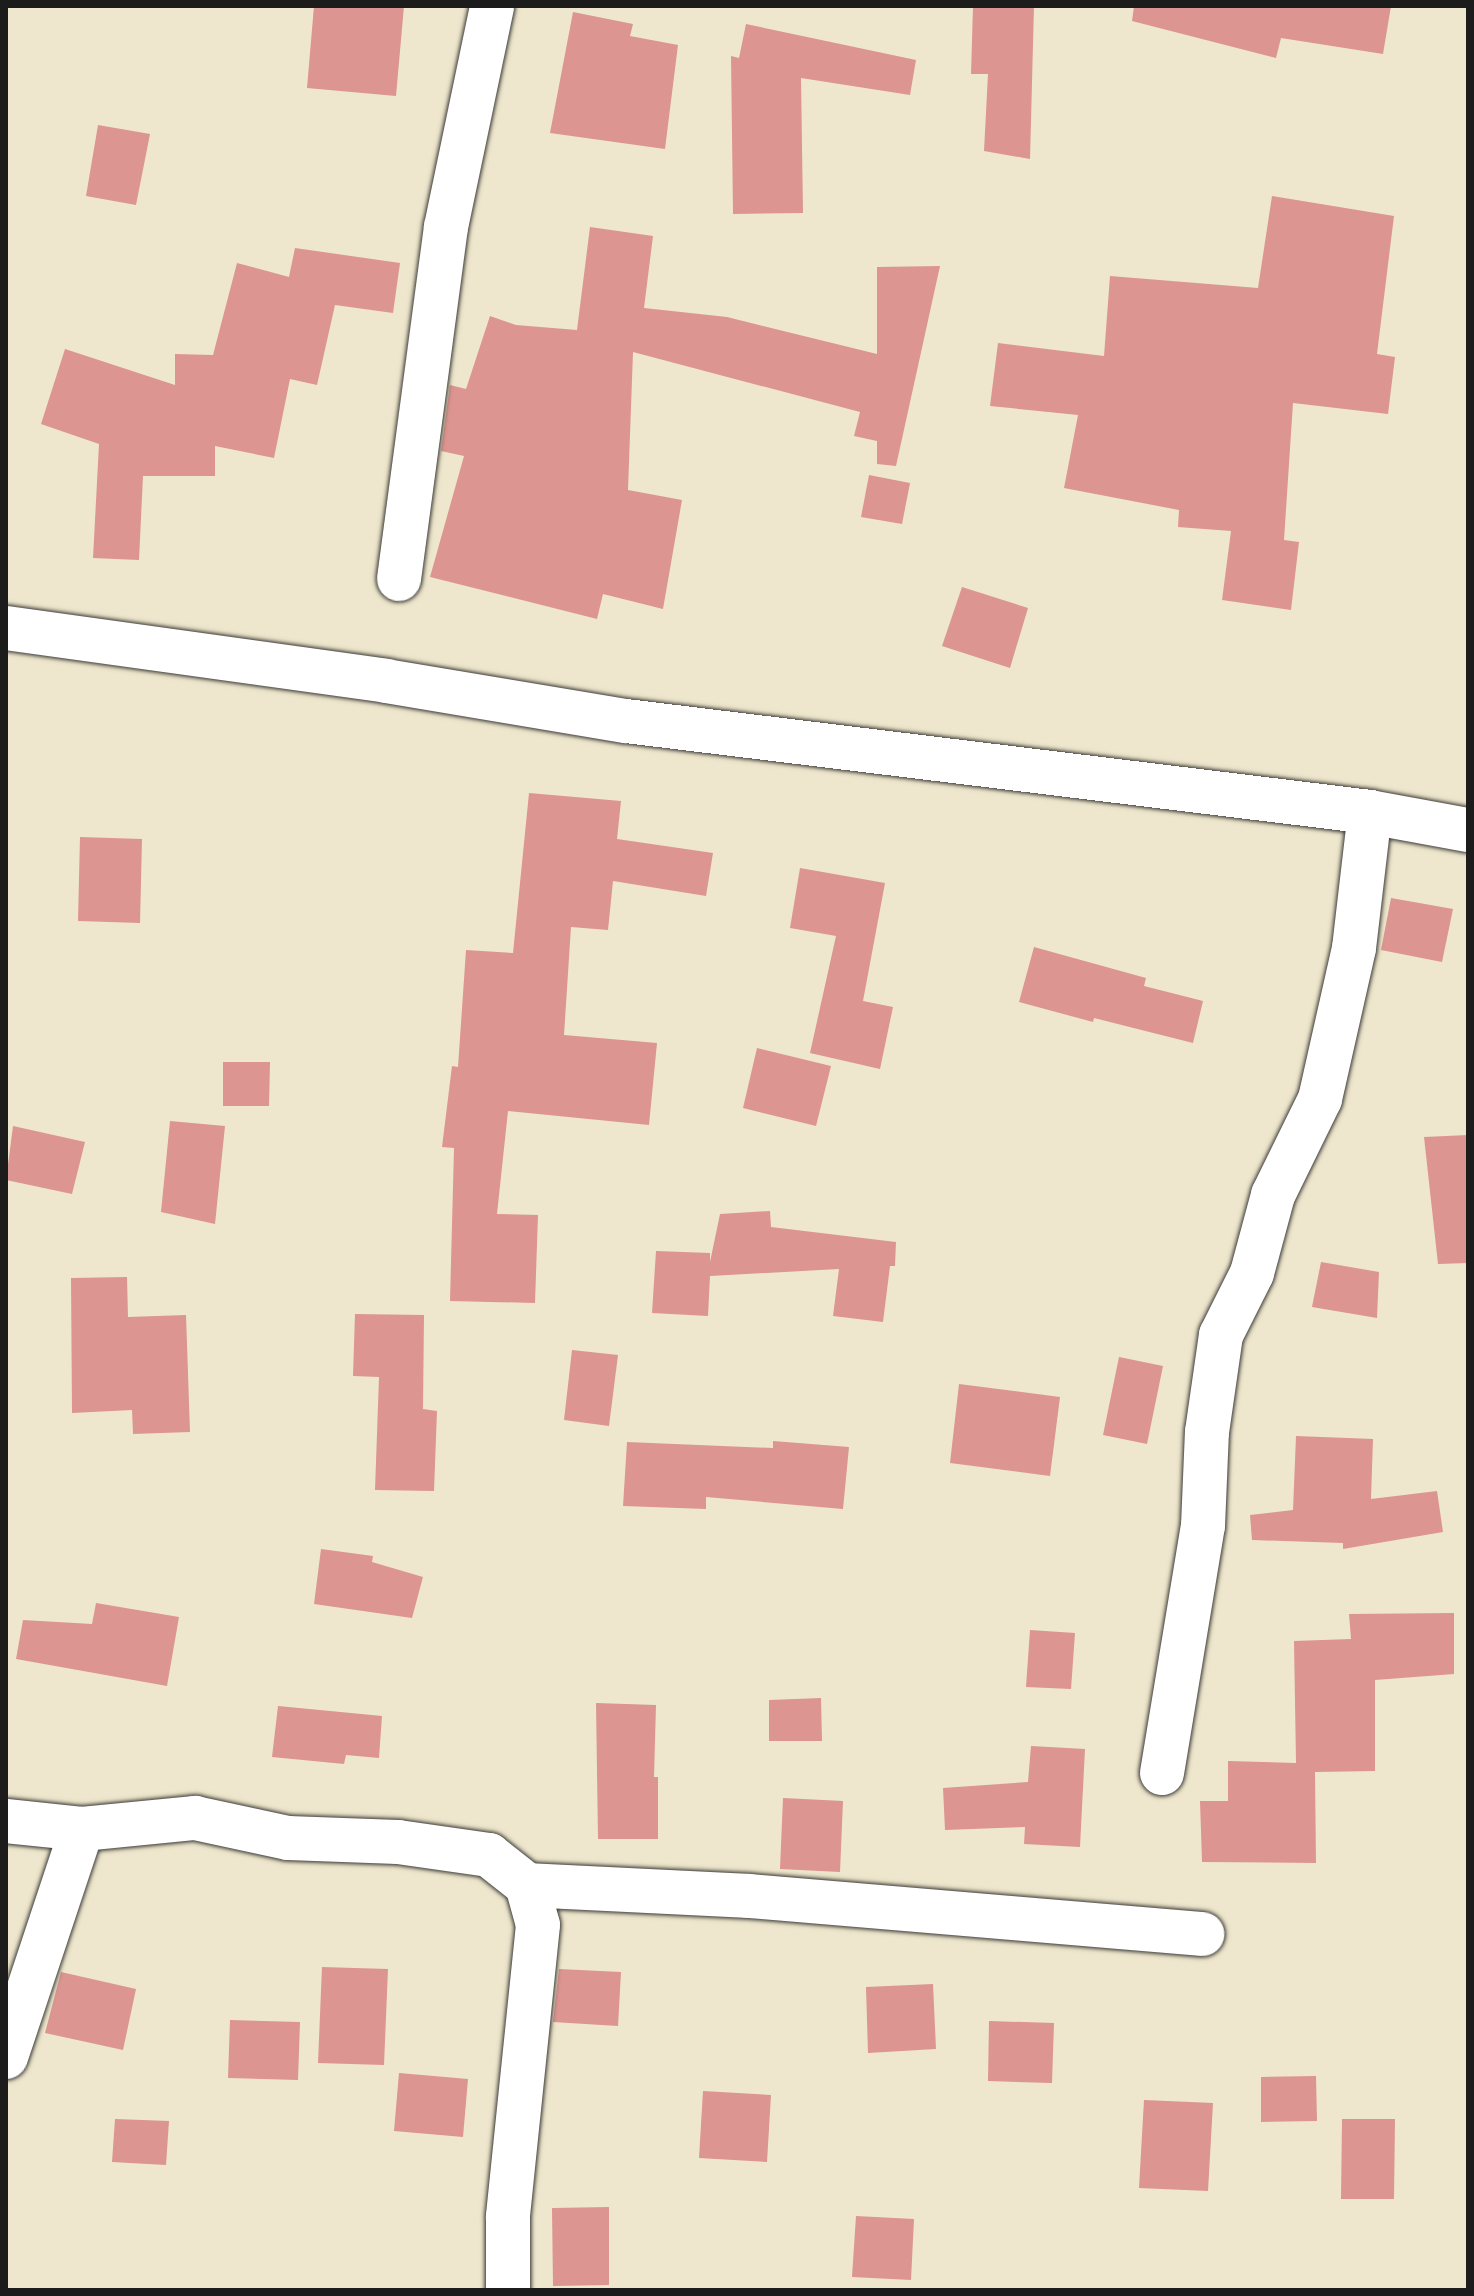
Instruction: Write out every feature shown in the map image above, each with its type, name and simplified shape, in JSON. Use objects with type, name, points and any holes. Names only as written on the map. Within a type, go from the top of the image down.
[{"type":"street","points":[[399,579],[446,227],[492,6]]},
{"type":"street","points":[[6,628],[386,681],[626,721],[1370,812],[1468,830]]},
{"type":"street","points":[[1162,1773],[1203,1526],[1207,1432],[1221,1335],[1252,1273],[1273,1195],[1320,1099],[1354,948],[1370,812]]},
{"type":"street","points":[[6,1821],[82,1829],[195,1818],[288,1838],[398,1842],[489,1855],[527,1885],[749,1896],[1202,1934]]},
{"type":"street","points":[[6,2057],[82,1829]]},
{"type":"street","points":[[508,2290],[508,2217],[538,1925],[527,1885]]},
{"type":"building","points":[[314,6],[404,6],[396,96],[307,88]]},
{"type":"building","points":[[973,6],[1034,6],[1030,159],[984,151],[988,74],[971,74]]},
{"type":"building","points":[[1134,6],[1391,6],[1383,54],[1281,38],[1276,58],[1132,21]]},
{"type":"building","points":[[573,12],[633,24],[630,36],[678,45],[665,149],[550,133]]},
{"type":"building","points":[[746,24],[916,60],[910,95],[801,78],[803,213],[733,214],[731,56],[739,58]]},
{"type":"building","points":[[98,125],[150,134],[136,205],[86,196]]},
{"type":"building","points":[[1272,196],[1394,216],[1377,354],[1395,357],[1388,414],[1293,403],[1284,540],[1299,542],[1291,610],[1222,600],[1231,531],[1178,527],[1179,510],[1064,488],[1078,415],[990,406],[998,343],[1104,356],[1110,276],[1258,288]]},
{"type":"building","points":[[590,227],[653,236],[644,308],[727,317],[877,354],[877,267],[940,266],[896,466],[877,464],[877,441],[854,436],[860,412],[633,352],[628,490],[682,500],[663,609],[603,594],[597,619],[430,577],[464,456],[441,451],[450,385],[466,389],[490,316],[516,325],[577,330]]},
{"type":"building","points":[[295,248],[400,263],[393,313],[335,305],[317,385],[290,379],[274,458],[215,446],[215,476],[143,476],[139,560],[93,558],[99,444],[41,424],[65,349],[175,385],[175,354],[213,355],[237,263],[289,277]]},
{"type":"building","points":[[869,475],[910,483],[902,524],[861,517]]},
{"type":"building","points":[[962,587],[1028,608],[1010,668],[942,646]]},
{"type":"building","points":[[529,793],[621,801],[617,839],[713,853],[706,896],[613,881],[608,930],[571,927],[564,1035],[657,1043],[649,1125],[508,1111],[497,1214],[538,1215],[535,1303],[450,1301],[454,1148],[442,1147],[452,1066],[458,1067],[466,950],[513,953]]},
{"type":"building","points":[[80,837],[142,839],[140,923],[78,921]]},
{"type":"building","points":[[800,868],[885,883],[863,1001],[893,1007],[880,1069],[810,1053],[836,936],[790,928]]},
{"type":"building","points":[[1391,898],[1453,909],[1442,962],[1381,950]]},
{"type":"building","points":[[1034,947],[1146,978],[1144,986],[1203,1001],[1193,1043],[1094,1018],[1093,1022],[1019,1002]]},
{"type":"building","points":[[757,1048],[831,1066],[816,1126],[743,1108]]},
{"type":"building","points":[[223,1062],[270,1062],[269,1106],[223,1106]]},
{"type":"building","points":[[170,1121],[225,1126],[215,1224],[161,1212]]},
{"type":"building","points":[[13,1126],[85,1142],[72,1194],[6,1180]]},
{"type":"building","points":[[1468,1135],[1468,1263],[1438,1264],[1424,1137]]},
{"type":"building","points":[[770,1211],[771,1227],[896,1242],[895,1266],[890,1266],[883,1322],[833,1316],[839,1269],[710,1276],[708,1316],[652,1313],[656,1251],[710,1253],[710,1262],[720,1214]]},
{"type":"building","points":[[1321,1262],[1379,1272],[1377,1318],[1312,1307]]},
{"type":"building","points":[[127,1277],[128,1317],[186,1315],[190,1432],[133,1434],[132,1410],[72,1413],[71,1278]]},
{"type":"building","points":[[355,1314],[424,1315],[423,1409],[437,1411],[434,1491],[375,1490],[379,1377],[353,1376]]},
{"type":"building","points":[[572,1350],[618,1355],[609,1426],[564,1420]]},
{"type":"building","points":[[1119,1357],[1163,1366],[1147,1444],[1103,1435]]},
{"type":"building","points":[[959,1384],[1060,1397],[1050,1476],[950,1463]]},
{"type":"building","points":[[1296,1436],[1373,1439],[1371,1499],[1437,1491],[1443,1532],[1343,1549],[1343,1543],[1252,1540],[1250,1515],[1293,1510]]},
{"type":"building","points":[[773,1441],[849,1447],[843,1509],[706,1497],[706,1509],[623,1506],[627,1442],[773,1448]]},
{"type":"building","points":[[321,1549],[373,1556],[372,1562],[423,1577],[412,1618],[314,1604]]},
{"type":"building","points":[[96,1603],[179,1617],[167,1686],[16,1659],[23,1620],[92,1624]]},
{"type":"building","points":[[1454,1613],[1454,1674],[1375,1680],[1375,1771],[1315,1772],[1316,1863],[1202,1862],[1200,1801],[1228,1801],[1228,1761],[1296,1763],[1294,1641],[1351,1639],[1349,1614]]},
{"type":"building","points":[[1030,1630],[1075,1633],[1071,1689],[1026,1687]]},
{"type":"building","points":[[821,1698],[822,1741],[769,1741],[769,1700]]},
{"type":"building","points":[[596,1703],[656,1705],[654,1777],[658,1777],[658,1839],[598,1839]]},
{"type":"building","points":[[278,1706],[382,1716],[379,1758],[346,1755],[344,1764],[272,1757]]},
{"type":"building","points":[[1031,1746],[1085,1749],[1080,1847],[1024,1844],[1025,1827],[945,1830],[943,1788],[1028,1782]]},
{"type":"building","points":[[783,1798],[843,1801],[840,1872],[780,1869]]},
{"type":"building","points":[[322,1967],[388,1969],[384,2065],[318,2063]]},
{"type":"building","points":[[559,1969],[621,1972],[618,2026],[553,2022]]},
{"type":"building","points":[[61,1972],[136,1989],[123,2050],[45,2033]]},
{"type":"building","points":[[933,1984],[936,2049],[868,2053],[866,1987]]},
{"type":"building","points":[[230,2020],[300,2022],[298,2080],[228,2078]]},
{"type":"building","points":[[989,2021],[1054,2023],[1052,2083],[988,2081]]},
{"type":"building","points":[[399,2073],[468,2079],[463,2137],[394,2131]]},
{"type":"building","points":[[1316,2076],[1317,2121],[1261,2122],[1261,2077]]},
{"type":"building","points":[[703,2091],[771,2095],[767,2162],[699,2158]]},
{"type":"building","points":[[1144,2100],[1213,2103],[1208,2191],[1139,2188]]},
{"type":"building","points":[[115,2119],[169,2121],[166,2165],[112,2162]]},
{"type":"building","points":[[1342,2119],[1395,2119],[1394,2199],[1341,2199]]},
{"type":"building","points":[[609,2207],[609,2285],[553,2286],[552,2208]]},
{"type":"building","points":[[856,2216],[914,2219],[911,2280],[852,2277]]}]
